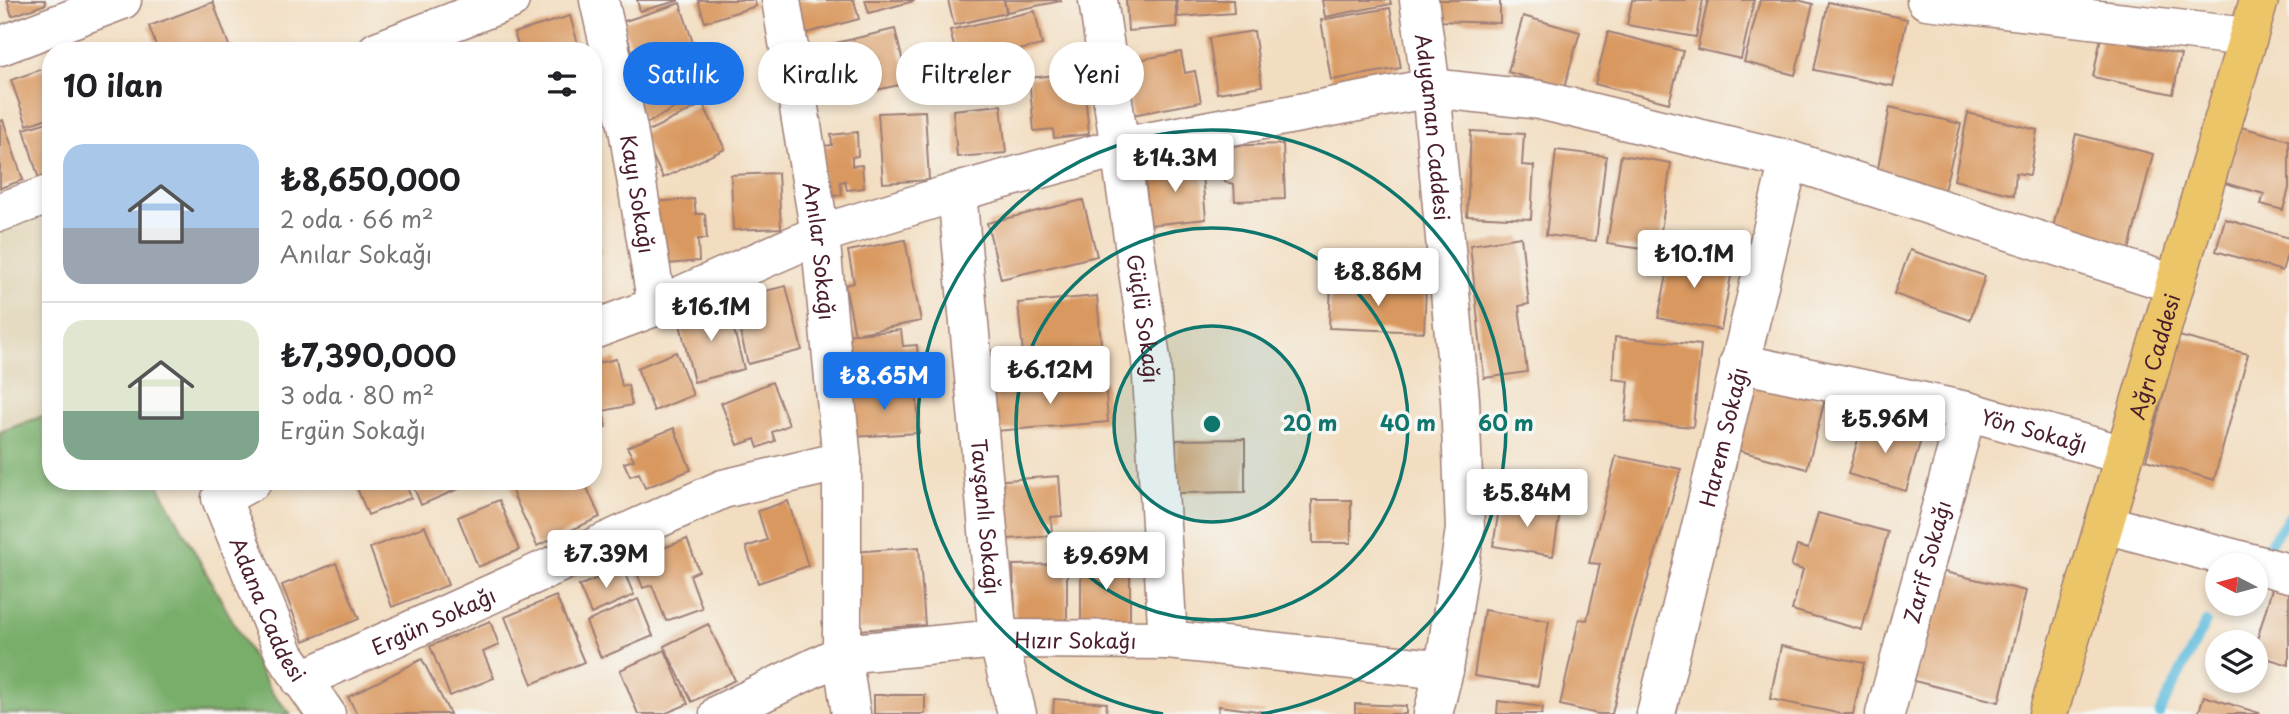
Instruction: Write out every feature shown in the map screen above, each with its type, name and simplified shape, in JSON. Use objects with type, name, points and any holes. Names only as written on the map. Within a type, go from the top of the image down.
[{"type":"main road","name":"Ağrı Caddesi","points":[[2048,714],[2259,0]]},
{"type":"street","points":[[0,47],[121,0]]},
{"type":"street","points":[[405,42],[510,0]]},
{"type":"street","name":"Kayı Sokağı","points":[[599,0],[628,130],[657,306]]},
{"type":"street","name":"Anılar Sokağı","points":[[782,0],[820,234],[842,461],[842,654],[851,714]]},
{"type":"street","name":"Güçlü Sokağı","points":[[1098,0],[1151,359],[1168,640]]},
{"type":"street","name":"Adıyaman Caddesi","points":[[1419,0],[1431,88],[1460,399],[1465,529],[1444,670],[1433,714]]},
{"type":"street","points":[[1926,0],[2247,37]]},
{"type":"street","points":[[602,327],[657,306],[820,234],[957,192],[1121,147],[1431,88],[1540,100],[1788,160],[2174,285]]},
{"type":"street","name":"Harem Sokağı","points":[[1656,714],[1788,160]]},
{"type":"street","name":"Tavşanlı Sokağı","points":[[957,192],[998,639],[1017,714]]},
{"type":"street","points":[[0,212],[42,197]]},
{"type":"street","name":"Yön Sokağı","points":[[1739,363],[1967,411],[2124,455]]},
{"type":"street","name":"Zarif Sokağı","points":[[1885,714],[1967,411]]},
{"type":"street","name":"Ergün Sokağı","points":[[301,680],[723,489],[842,461]]},
{"type":"street","name":"Adana Caddesi","points":[[237,490],[285,655],[326,714]]},
{"type":"street","points":[[2104,524],[2289,573]]},
{"type":"street","name":"Hızır Sokağı","points":[[719,714],[842,654],[998,639],[1168,640],[1444,670]]},
{"type":"shaded area","points":[[42,205],[42,416],[0,432],[0,222]]},
{"type":"green space","points":[[42,416],[42,490],[161,490],[272,693],[291,714],[0,714],[0,432]]},
{"type":"building","points":[[7,0],[45,0],[46,4],[12,16]]},
{"type":"building","points":[[637,0],[678,0],[678,1],[640,11]]},
{"type":"building","points":[[698,0],[754,0],[756,6],[705,22]]},
{"type":"building","points":[[794,0],[854,0],[859,19],[803,34]]},
{"type":"building","points":[[865,0],[914,0],[914,1],[869,13]]},
{"type":"building","points":[[948,0],[1004,0],[1006,13],[954,25]]},
{"type":"building","points":[[1004,0],[1061,0],[1061,1],[1007,12]]},
{"type":"building","points":[[1126,0],[1175,0],[1177,27],[1128,31]]},
{"type":"building","points":[[1177,0],[1233,0],[1234,13],[1178,17]]},
{"type":"building","points":[[1322,0],[1390,0],[1391,4],[1325,17]]},
{"type":"building","points":[[1437,0],[1500,0],[1500,23],[1436,21]]},
{"type":"building","points":[[1632,0],[1703,0],[1696,37],[1627,25]]},
{"type":"building","points":[[1708,0],[1754,0],[1741,59],[1697,49]]},
{"type":"building","points":[[1760,0],[1798,0],[1813,4],[1795,75],[1744,62]]},
{"type":"building","points":[[213,2],[228,42],[155,42],[149,26]]},
{"type":"building","points":[[1828,2],[1907,19],[1893,86],[1814,70]]},
{"type":"building","points":[[680,3],[693,42],[629,42],[622,22]]},
{"type":"building","points":[[1390,8],[1401,68],[1331,80],[1321,20]]},
{"type":"building","points":[[1035,11],[1042,45],[1035,46],[1035,42],[953,42],[950,30]]},
{"type":"building","points":[[570,16],[577,42],[517,42],[514,33]]},
{"type":"building","points":[[1523,16],[1580,32],[1564,88],[1508,72]]},
{"type":"building","points":[[895,29],[898,42],[896,42],[896,86],[882,89],[882,42],[840,42]]},
{"type":"building","points":[[1254,31],[1262,86],[1217,93],[1209,38]]},
{"type":"building","points":[[1608,32],[1683,51],[1669,103],[1595,84]]},
{"type":"building","points":[[2101,37],[2181,55],[2173,94],[2093,77]]},
{"type":"building","points":[[1181,52],[1185,73],[1195,71],[1201,102],[1132,115],[1130,105],[1144,105],[1144,59]]},
{"type":"building","points":[[42,69],[42,120],[27,125],[11,80]]},
{"type":"building","points":[[1049,76],[1049,105],[1086,105],[1089,134],[1054,138],[1053,129],[1034,131],[1032,105],[1035,105],[1035,77]]},
{"type":"building","points":[[636,105],[680,105],[646,124]]},
{"type":"building","points":[[703,105],[725,149],[663,178],[642,134]]},
{"type":"building","points":[[1001,105],[1006,153],[957,157],[953,110]]},
{"type":"building","points":[[1890,107],[1961,124],[1942,198],[1875,183]]},
{"type":"building","points":[[925,111],[929,180],[883,183],[878,113]]},
{"type":"building","points":[[1968,113],[2037,130],[2030,175],[2016,173],[2014,195],[1954,180]]},
{"type":"building","points":[[3,120],[23,180],[0,188],[0,121]]},
{"type":"building","points":[[42,124],[42,182],[40,183],[24,129]]},
{"type":"building","points":[[2241,127],[2289,140],[2289,188],[2283,210],[2261,204],[2264,194],[2225,183]]},
{"type":"building","points":[[1471,131],[1524,134],[1522,165],[1534,166],[1531,219],[1467,216]]},
{"type":"building","points":[[857,132],[858,156],[852,157],[852,166],[862,165],[864,188],[847,190],[845,181],[840,182],[842,195],[822,197],[823,146],[832,145],[831,135]]},
{"type":"building","points":[[2076,134],[2153,154],[2129,250],[2052,231]]},
{"type":"building","points":[[1283,144],[1285,199],[1235,201],[1234,184],[1225,182],[1223,146]]},
{"type":"building","points":[[1556,150],[1606,156],[1596,241],[1546,235]]},
{"type":"building","points":[[1621,155],[1671,163],[1658,251],[1607,244]]},
{"type":"building","points":[[1201,164],[1206,219],[1150,225],[1144,170]]},
{"type":"building","points":[[778,173],[781,228],[733,230],[731,175]]},
{"type":"building","points":[[694,199],[696,214],[705,214],[707,239],[698,239],[699,261],[658,265],[653,202]]},
{"type":"building","points":[[1083,200],[1097,256],[1001,279],[987,223]]},
{"type":"building","points":[[2225,219],[2289,238],[2282,271],[2216,251]]},
{"type":"building","points":[[1521,237],[1529,304],[1519,306],[1527,372],[1484,378],[1470,245]]},
{"type":"building","points":[[905,240],[921,321],[855,334],[845,285],[854,283],[848,251]]},
{"type":"building","points":[[1910,250],[1985,276],[1970,320],[1894,294]]},
{"type":"building","points":[[1662,251],[1733,265],[1721,330],[1658,318],[1667,275],[1658,273]]},
{"type":"building","points":[[1331,283],[1426,287],[1424,332],[1329,328]]},
{"type":"building","points":[[786,286],[802,350],[748,364],[732,299]]},
{"type":"building","points":[[1097,296],[1103,367],[1025,374],[1018,303]]},
{"type":"building","points":[[727,303],[744,369],[694,382],[678,316]]},
{"type":"building","points":[[901,330],[903,346],[917,345],[920,383],[850,390],[846,335]]},
{"type":"building","points":[[2179,336],[2248,354],[2214,480],[2146,460]]},
{"type":"building","points":[[1615,337],[1701,345],[1693,427],[1625,421],[1629,381],[1613,379]]},
{"type":"building","points":[[676,352],[693,395],[654,411],[637,368]]},
{"type":"building","points":[[616,359],[622,386],[628,385],[632,405],[603,411],[606,427],[602,428],[602,362]]},
{"type":"building","points":[[1752,379],[1825,399],[1807,469],[1733,449]]},
{"type":"building","points":[[1105,381],[1108,422],[995,431],[991,389]]},
{"type":"building","points":[[772,382],[789,425],[772,432],[775,441],[758,448],[755,439],[738,445],[721,403]]},
{"type":"building","points":[[916,386],[919,433],[852,437],[848,391]]},
{"type":"building","points":[[1864,419],[1922,436],[1906,491],[1848,474]]},
{"type":"building","points":[[674,428],[691,470],[645,488],[639,473],[630,476],[624,463],[634,460],[627,447]]},
{"type":"building","points":[[1245,439],[1245,492],[1177,493],[1176,440]]},
{"type":"building","points":[[1616,456],[1681,469],[1632,631],[1612,714],[1598,714],[1560,705],[1579,619],[1587,620],[1600,564],[1589,563]]},
{"type":"building","points":[[1059,476],[1062,516],[1051,517],[1052,536],[995,540],[991,481]]},
{"type":"building","points":[[358,490],[408,490],[411,498],[368,515]]},
{"type":"building","points":[[415,490],[456,490],[421,505]]},
{"type":"building","points":[[511,490],[588,490],[600,517],[537,546]]},
{"type":"building","points":[[499,500],[519,550],[478,567],[458,517]]},
{"type":"building","points":[[1312,500],[1351,500],[1351,543],[1313,543]]},
{"type":"building","points":[[788,501],[808,566],[758,583],[746,547],[767,540],[758,511]]},
{"type":"building","points":[[1500,503],[1560,512],[1553,556],[1493,546]]},
{"type":"building","points":[[1818,513],[1888,532],[1862,630],[1792,610],[1803,570],[1791,566],[1797,546],[1808,549]]},
{"type":"building","points":[[425,526],[448,585],[392,607],[370,548]]},
{"type":"building","points":[[687,539],[699,571],[690,575],[702,608],[666,621],[652,585],[643,588],[632,560]]},
{"type":"building","points":[[919,547],[925,625],[859,630],[853,552]]},
{"type":"building","points":[[1081,557],[1130,557],[1130,626],[1081,626]]},
{"type":"building","points":[[336,563],[359,619],[304,641],[282,585]]},
{"type":"building","points":[[1067,564],[1067,633],[1016,634],[1013,565]]},
{"type":"building","points":[[622,567],[634,595],[591,614],[579,586]]},
{"type":"building","points":[[1940,571],[2026,591],[1999,702],[1914,681]]},
{"type":"building","points":[[2273,585],[2289,589],[2289,665],[2268,659],[2268,630],[2260,630],[2264,616],[2268,616],[2268,602]]},
{"type":"building","points":[[556,596],[584,662],[532,684],[505,617]]},
{"type":"building","points":[[638,599],[653,636],[601,658],[586,622]]},
{"type":"building","points":[[1484,610],[1549,621],[1538,686],[1474,676]]},
{"type":"building","points":[[490,621],[499,645],[483,652],[494,678],[450,696],[430,646]]},
{"type":"building","points":[[708,624],[735,680],[692,702],[664,646]]},
{"type":"building","points":[[1781,646],[1864,663],[1853,714],[1770,699]]},
{"type":"building","points":[[665,650],[688,704],[664,714],[638,714],[620,670]]},
{"type":"building","points":[[422,659],[450,714],[357,714],[348,697]]},
{"type":"building","points":[[874,695],[925,695],[925,714],[874,714]]},
{"type":"building","points":[[2204,696],[2259,713],[2198,714]]},
{"type":"building","points":[[1054,699],[1107,703],[1106,714],[1053,714]]},
{"type":"building","points":[[1498,701],[1543,707],[1542,714],[1497,714]]},
{"type":"building","points":[[1355,704],[1406,706],[1406,714],[1355,714]]},
{"type":"building","points":[[1219,706],[1265,712],[1265,714],[1218,714]]},
{"type":"waterway","points":[[2263,553],[2289,517]]},
{"type":"waterway","points":[[2159,714],[2206,622]]}]
